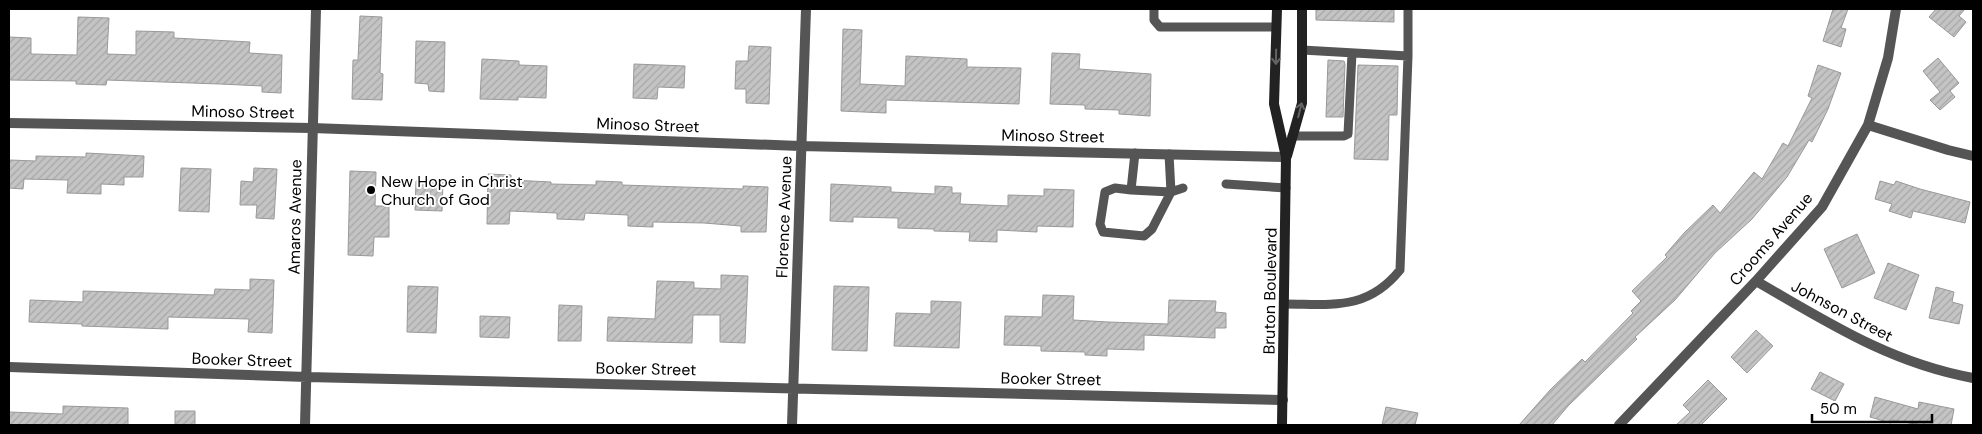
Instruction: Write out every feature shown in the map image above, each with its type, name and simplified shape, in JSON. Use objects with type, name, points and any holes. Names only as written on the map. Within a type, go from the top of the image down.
[{"type":"street","name":"Amaros Avenue","points":[[305,425],[316,9]]},
{"type":"street","name":"Florence Avenue","points":[[792,425],[806,9]]},
{"type":"street","name":"Bruton Boulevard","points":[[1277,9],[1274,104],[1286,157],[1282,425]]},
{"type":"street","name":"Bruton Boulevard","points":[[1286,157],[1302,103],[1302,9]]},
{"type":"street","name":"Crooms Avenue","points":[[1619,425],[1756,281],[1822,207],[1868,125],[1888,58],[1896,9]]},
{"type":"street","name":"Minoso Street","points":[[9,123],[312,128],[800,146],[1286,157]]},
{"type":"street","points":[[1868,125],[1973,156]]},
{"type":"street","name":"Johnson Street","points":[[1756,281],[1855,339],[1901,358],[1956,375],[1973,378]]},
{"type":"street","name":"Booker Street","points":[[9,367],[307,377],[1283,400]]},
{"type":"lane","points":[[1154,9],[1154,20],[1160,27],[1276,27]]},
{"type":"lane","points":[[1284,304],[1343,304],[1370,296],[1389,284],[1400,270],[1408,9]]},
{"type":"lane","points":[[1302,50],[1408,56]]},
{"type":"lane","points":[[1292,136],[1344,136],[1348,134],[1352,53]]},
{"type":"lane","points":[[1131,190],[1134,153]]},
{"type":"lane","points":[[1169,154],[1171,192],[1152,229],[1144,236],[1103,232],[1100,224],[1103,196],[1106,192],[1115,188],[1171,192],[1183,188]]},
{"type":"lane","points":[[1226,184],[1286,188]]},
{"type":"building","points":[[1316,9],[1394,9],[1394,22],[1316,20]]},
{"type":"building","points":[[1833,9],[1848,9],[1841,28],[1846,29],[1841,47],[1823,41]]},
{"type":"building","points":[[1936,9],[1965,9],[1959,16],[1966,22],[1954,37],[1929,17]]},
{"type":"building","points":[[360,16],[382,17],[380,73],[383,74],[382,100],[352,99],[353,60],[358,60]]},
{"type":"building","points":[[78,17],[109,18],[107,54],[136,55],[136,31],[174,32],[174,38],[250,42],[249,53],[282,55],[281,93],[262,92],[262,86],[107,80],[106,85],[76,84],[76,81],[9,80],[9,37],[31,38],[31,54],[77,55]]},
{"type":"building","points":[[843,29],[862,30],[860,84],[905,86],[906,56],[967,59],[967,67],[1021,68],[1019,104],[886,100],[886,113],[841,111]]},
{"type":"building","points":[[416,41],[445,42],[444,92],[429,91],[428,84],[415,83]]},
{"type":"building","points":[[749,46],[771,47],[769,104],[746,103],[746,89],[735,89],[736,61],[748,61]]},
{"type":"building","points":[[1052,53],[1080,54],[1079,69],[1151,74],[1150,116],[1119,114],[1119,110],[1085,109],[1085,105],[1050,104]]},
{"type":"building","points":[[1938,58],[1959,83],[1950,91],[1955,97],[1940,110],[1930,100],[1940,92],[1923,71]]},
{"type":"building","points":[[482,59],[519,61],[519,65],[547,66],[546,98],[518,97],[518,100],[480,99]]},
{"type":"building","points":[[1328,60],[1344,61],[1345,64],[1343,117],[1326,117]]},
{"type":"building","points":[[634,64],[685,66],[684,88],[658,87],[657,99],[633,98]]},
{"type":"building","points":[[1358,65],[1398,66],[1397,115],[1389,115],[1388,160],[1354,159]]},
{"type":"building","points":[[1818,65],[1841,73],[1828,109],[1812,142],[1809,140],[1787,177],[1752,219],[1715,253],[1675,300],[1635,337],[1637,339],[1568,406],[1552,425],[1519,425],[1550,390],[1582,359],[1585,362],[1633,313],[1631,311],[1641,301],[1632,291],[1667,257],[1665,255],[1684,233],[1713,205],[1720,213],[1754,172],[1762,179],[1783,143],[1788,146],[1812,98],[1808,96]]},
{"type":"building","points":[[86,153],[144,156],[143,177],[124,177],[124,185],[101,184],[101,194],[67,193],[68,180],[24,179],[23,189],[9,188],[9,160],[36,161],[36,156],[86,157]]},
{"type":"building","points":[[181,168],[211,169],[209,212],[179,211]]},
{"type":"building","points":[[254,168],[277,169],[274,219],[256,218],[257,205],[240,205],[241,181],[253,182]]},
{"type":"building","points":[[350,171],[376,172],[375,206],[389,206],[389,237],[374,237],[373,256],[348,255]]},
{"type":"building","points":[[488,174],[511,175],[511,180],[551,182],[551,184],[596,185],[596,181],[622,182],[622,185],[743,189],[743,186],[768,187],[766,232],[741,232],[741,226],[704,223],[653,222],[653,227],[628,226],[628,215],[585,213],[584,220],[557,219],[557,213],[510,211],[509,224],[487,224]]},
{"type":"building","points":[[416,181],[443,182],[442,211],[415,210]]},
{"type":"building","points":[[1880,181],[1894,185],[1896,181],[1970,202],[1965,223],[1913,211],[1911,218],[1889,211],[1892,204],[1875,199]]},
{"type":"building","points":[[831,184],[891,187],[891,192],[935,194],[935,186],[952,187],[952,193],[961,193],[960,204],[1008,206],[1008,195],[1044,196],[1044,189],[1074,190],[1073,227],[1037,226],[1037,232],[997,230],[997,242],[969,241],[970,232],[898,228],[898,218],[853,217],[853,222],[830,221]]},
{"type":"building","points":[[1857,234],[1875,273],[1842,288],[1824,249]]},
{"type":"building","points":[[1888,263],[1919,275],[1906,310],[1874,298]]},
{"type":"building","points":[[721,275],[748,276],[745,343],[720,342],[720,315],[693,315],[692,343],[607,341],[608,317],[655,319],[657,281],[694,282],[694,288],[721,289]]},
{"type":"building","points":[[250,279],[274,280],[272,333],[248,332],[249,319],[168,317],[168,329],[29,322],[30,300],[83,302],[83,291],[214,295],[215,289],[250,290]]},
{"type":"building","points":[[408,286],[438,287],[436,333],[407,332]]},
{"type":"building","points":[[834,286],[869,287],[867,351],[832,350]]},
{"type":"building","points":[[1936,287],[1954,292],[1952,302],[1963,305],[1959,324],[1929,318]]},
{"type":"building","points":[[1043,295],[1074,296],[1073,320],[1108,322],[1168,324],[1169,300],[1216,301],[1215,312],[1226,313],[1226,328],[1215,328],[1215,338],[1144,335],[1144,350],[1107,349],[1107,356],[1085,355],[1085,352],[1041,351],[1041,346],[1004,345],[1005,316],[1042,317]]},
{"type":"building","points":[[931,301],[961,302],[959,348],[894,346],[896,313],[931,314]]},
{"type":"building","points":[[559,305],[582,306],[581,341],[558,341]]},
{"type":"building","points":[[480,316],[510,317],[509,338],[480,337]]},
{"type":"building","points":[[1756,330],[1773,346],[1747,373],[1731,357]]},
{"type":"building","points":[[1820,372],[1844,384],[1835,401],[1811,389]]},
{"type":"building","points":[[1708,380],[1727,399],[1701,425],[1676,425],[1690,412],[1683,405]]},
{"type":"building","points":[[1875,397],[1918,409],[1919,402],[1954,409],[1951,425],[1921,425],[1892,420],[1891,423],[1870,417]]},
{"type":"building","points":[[63,406],[128,408],[128,425],[9,425],[9,412],[63,414]]},
{"type":"building","points":[[1386,407],[1418,413],[1415,425],[1382,425]]},
{"type":"building","points":[[175,411],[195,411],[195,425],[175,425]]},
{"type":"place","name":"New Hope in Christ Church of God","points":[[371,190]]}]
